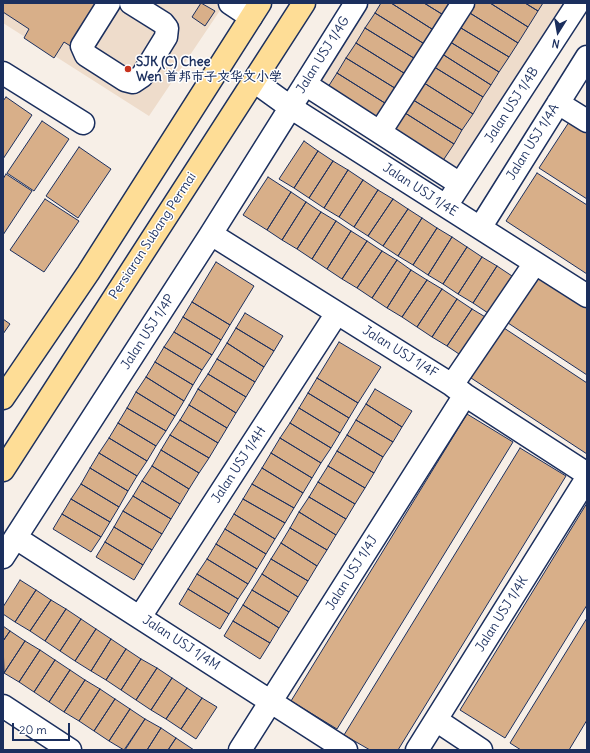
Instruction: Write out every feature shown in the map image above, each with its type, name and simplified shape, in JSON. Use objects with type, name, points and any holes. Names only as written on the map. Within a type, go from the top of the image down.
[{"type":"main road","name":"Persiaran Subang Permai","points":[[3,470],[304,3]]},
{"type":"main road","points":[[3,398],[88,273],[256,10]]},
{"type":"street","points":[[110,3],[82,46],[86,55],[125,80],[133,82],[142,76],[166,37],[167,28],[163,23],[131,3]]},
{"type":"street","points":[[230,3],[256,10]]},
{"type":"street","name":"Jalan USJ 1/4G","points":[[290,107],[356,3]]},
{"type":"street","points":[[380,132],[463,3]]},
{"type":"street","name":"Jalan USJ 1/4B","points":[[446,206],[578,3]]},
{"type":"street","name":"Jalan USJ 1/4A","points":[[480,228],[587,56]]},
{"type":"street","points":[[3,73],[83,123]]},
{"type":"street","name":"Jalan USJ 1/4E","points":[[254,81],[290,107],[587,296]]},
{"type":"street","points":[[305,84],[460,184]]},
{"type":"street","points":[[558,103],[587,121]]},
{"type":"street","name":"Jalan USJ 1/4P","points":[[3,557],[211,234],[290,107]]},
{"type":"street","name":"Jalan USJ 1/4F","points":[[211,234],[458,390],[587,474]]},
{"type":"street","name":"Jalan USJ 1/4J","points":[[240,750],[271,702],[535,263]]},
{"type":"street","name":"Jalan USJ 1/4H","points":[[140,617],[337,313]]},
{"type":"street","name":"Jalan USJ 1/4K","points":[[417,750],[587,478]]},
{"type":"street","name":"Jalan USJ 1/4M","points":[[16,538],[346,750]]},
{"type":"street","points":[[3,706],[70,750]]},
{"type":"street","points":[[436,720],[481,750]]},
{"type":"shaded area","name":"SJK (C) Chee Wen 首邦市子文华文小学","points":[[3,3],[225,3],[149,116],[3,23]]},
{"type":"shaded area","points":[[367,3],[570,3],[458,174],[316,83]]},
{"type":"building","points":[[3,3],[101,3],[72,47],[64,42],[54,58],[24,38],[29,29],[3,12]]},
{"type":"building","points":[[201,3],[215,11],[205,26],[192,17]]},
{"type":"building","points":[[381,3],[391,3],[435,31],[426,45],[375,13]]},
{"type":"building","points":[[391,3],[424,3],[445,16],[435,31]]},
{"type":"building","points":[[424,3],[453,3],[445,16]]},
{"type":"building","points":[[470,3],[490,3],[528,27],[518,43],[465,10]]},
{"type":"building","points":[[490,3],[525,3],[538,11],[528,27]]},
{"type":"building","points":[[525,3],[543,3],[538,11]]},
{"type":"building","points":[[465,10],[518,43],[509,57],[456,25]]},
{"type":"building","points":[[375,13],[426,45],[417,60],[365,28]]},
{"type":"building","points":[[456,25],[509,57],[499,72],[447,40]]},
{"type":"building","points":[[365,28],[417,60],[407,75],[356,43]]},
{"type":"building","points":[[447,40],[499,72],[491,85],[439,52]]},
{"type":"building","points":[[356,43],[407,75],[398,90],[346,58]]},
{"type":"building","points":[[439,52],[491,85],[483,97],[431,65]]},
{"type":"building","points":[[346,58],[398,90],[388,105],[337,73]]},
{"type":"building","points":[[431,65],[483,97],[473,114],[421,81]]},
{"type":"building","points":[[337,73],[388,105],[379,120],[328,87]]},
{"type":"building","points":[[421,81],[473,114],[462,130],[410,98]]},
{"type":"building","points":[[6,97],[32,115],[3,159],[3,101]]},
{"type":"building","points":[[410,98],[462,130],[454,144],[402,111]]},
{"type":"building","points":[[402,111],[454,144],[442,162],[391,129]]},
{"type":"building","points":[[571,119],[587,130],[587,199],[539,168]]},
{"type":"building","points":[[42,121],[69,139],[34,191],[7,173]]},
{"type":"building","points":[[304,141],[318,151],[294,188],[279,179]]},
{"type":"building","points":[[79,147],[111,169],[78,218],[46,196]]},
{"type":"building","points":[[318,151],[333,161],[309,198],[294,188]]},
{"type":"building","points":[[333,161],[348,170],[324,208],[309,198]]},
{"type":"building","points":[[348,170],[363,180],[339,217],[324,208]]},
{"type":"building","points":[[537,173],[587,205],[587,274],[506,221]]},
{"type":"building","points":[[6,174],[32,191],[3,235],[3,179]]},
{"type":"building","points":[[268,177],[291,192],[267,230],[243,215]]},
{"type":"building","points":[[363,180],[378,190],[354,227],[339,217]]},
{"type":"building","points":[[378,190],[393,199],[368,236],[354,227]]},
{"type":"building","points":[[291,192],[306,202],[282,240],[267,230]]},
{"type":"building","points":[[45,199],[79,221],[44,272],[10,250]]},
{"type":"building","points":[[393,199],[408,209],[383,246],[368,236]]},
{"type":"building","points":[[306,202],[321,212],[297,249],[282,240]]},
{"type":"building","points":[[408,209],[422,218],[398,256],[383,246]]},
{"type":"building","points":[[321,212],[336,221],[312,259],[297,249]]},
{"type":"building","points":[[422,218],[437,228],[413,265],[398,256]]},
{"type":"building","points":[[336,221],[351,231],[327,269],[312,259]]},
{"type":"building","points":[[437,228],[452,237],[428,275],[413,265]]},
{"type":"building","points":[[351,231],[367,241],[342,279],[327,269]]},
{"type":"building","points":[[452,237],[467,247],[443,284],[428,275]]},
{"type":"building","points":[[367,241],[382,251],[357,288],[342,279]]},
{"type":"building","points":[[467,247],[482,257],[458,294],[443,284]]},
{"type":"building","points":[[382,251],[397,260],[372,298],[357,288]]},
{"type":"building","points":[[482,257],[497,266],[473,303],[458,294]]},
{"type":"building","points":[[397,260],[411,270],[387,308],[372,298]]},
{"type":"building","points":[[216,262],[254,286],[230,325],[192,302]]},
{"type":"building","points":[[497,266],[512,276],[488,313],[473,303]]},
{"type":"building","points":[[411,270],[427,280],[402,317],[387,308]]},
{"type":"building","points":[[538,272],[587,304],[587,375],[505,321]]},
{"type":"building","points":[[427,280],[442,289],[417,327],[402,317]]},
{"type":"building","points":[[442,289],[457,299],[432,337],[417,327]]},
{"type":"building","points":[[457,299],[472,309],[447,346],[432,337]]},
{"type":"building","points":[[192,302],[230,325],[221,340],[183,317]]},
{"type":"building","points":[[472,309],[487,318],[462,356],[447,346]]},
{"type":"building","points":[[245,313],[283,336],[274,351],[236,328]]},
{"type":"building","points":[[183,317],[221,340],[212,355],[174,332]]},
{"type":"building","points":[[3,319],[10,324],[3,334]]},
{"type":"building","points":[[501,326],[587,383],[587,454],[468,376]]},
{"type":"building","points":[[236,328],[274,351],[264,367],[227,343]]},
{"type":"building","points":[[174,332],[212,355],[202,370],[164,347]]},
{"type":"building","points":[[339,342],[381,367],[358,403],[317,378]]},
{"type":"building","points":[[227,343],[264,367],[255,382],[217,359]]},
{"type":"building","points":[[164,347],[202,370],[193,385],[155,362]]},
{"type":"building","points":[[217,359],[255,382],[246,397],[208,374]]},
{"type":"building","points":[[155,362],[193,385],[184,401],[146,377]]},
{"type":"building","points":[[208,374],[246,397],[236,413],[198,389]]},
{"type":"building","points":[[146,377],[184,401],[175,416],[136,392]]},
{"type":"building","points":[[317,378],[358,403],[349,418],[308,393]]},
{"type":"building","points":[[198,389],[236,413],[227,428],[189,405]]},
{"type":"building","points":[[375,389],[412,411],[402,427],[366,404]]},
{"type":"building","points":[[136,392],[175,416],[166,431],[127,408]]},
{"type":"building","points":[[308,393],[349,418],[340,433],[299,408]]},
{"type":"building","points":[[366,404],[402,427],[393,442],[356,420]]},
{"type":"building","points":[[189,405],[227,428],[218,443],[180,420]]},
{"type":"building","points":[[127,408],[166,431],[156,446],[118,423]]},
{"type":"building","points":[[299,408],[340,433],[331,448],[290,423]]},
{"type":"building","points":[[467,414],[513,442],[337,729],[291,701]]},
{"type":"building","points":[[180,420],[218,443],[209,458],[170,435]]},
{"type":"building","points":[[356,420],[393,442],[383,457],[347,435]]},
{"type":"building","points":[[118,423],[156,446],[147,461],[109,438]]},
{"type":"building","points":[[290,423],[331,448],[321,463],[280,438]]},
{"type":"building","points":[[170,435],[209,458],[199,473],[161,450]]},
{"type":"building","points":[[347,435],[383,457],[374,473],[337,451]]},
{"type":"building","points":[[109,438],[147,461],[137,476],[99,453]]},
{"type":"building","points":[[280,438],[321,463],[312,478],[271,453]]},
{"type":"building","points":[[520,448],[566,476],[398,750],[370,750],[344,735]]},
{"type":"building","points":[[161,450],[199,473],[189,489],[152,466]]},
{"type":"building","points":[[337,451],[374,473],[365,488],[328,466]]},
{"type":"building","points":[[99,453],[137,476],[128,491],[90,468]]},
{"type":"building","points":[[271,453],[312,478],[303,493],[262,468]]},
{"type":"building","points":[[152,466],[189,489],[180,504],[142,481]]},
{"type":"building","points":[[328,466],[365,488],[355,504],[318,482]]},
{"type":"building","points":[[90,468],[128,491],[119,507],[81,484]]},
{"type":"building","points":[[262,468],[303,493],[294,508],[252,484]]},
{"type":"building","points":[[142,481],[180,504],[171,519],[133,496]]},
{"type":"building","points":[[318,482],[355,504],[346,519],[309,497]]},
{"type":"building","points":[[81,484],[119,507],[110,522],[71,499]]},
{"type":"building","points":[[252,484],[294,508],[285,523],[243,499]]},
{"type":"building","points":[[133,496],[171,519],[162,534],[123,511]]},
{"type":"building","points":[[309,497],[346,519],[336,535],[299,512]]},
{"type":"building","points":[[71,499],[110,522],[101,537],[62,514]]},
{"type":"building","points":[[243,499],[285,523],[275,539],[234,514]]},
{"type":"building","points":[[587,503],[587,605],[505,738],[460,710]]},
{"type":"building","points":[[123,511],[162,534],[152,550],[114,527]]},
{"type":"building","points":[[299,512],[336,535],[327,550],[290,528]]},
{"type":"building","points":[[62,514],[101,537],[91,552],[53,529]]},
{"type":"building","points":[[234,514],[275,539],[266,554],[225,529]]},
{"type":"building","points":[[114,527],[152,550],[143,565],[105,542]]},
{"type":"building","points":[[290,528],[327,550],[317,566],[281,543]]},
{"type":"building","points":[[225,529],[266,554],[257,569],[216,544]]},
{"type":"building","points":[[105,542],[143,565],[134,580],[96,557]]},
{"type":"building","points":[[281,543],[317,566],[308,581],[271,559]]},
{"type":"building","points":[[216,544],[257,569],[248,584],[207,559]]},
{"type":"building","points":[[207,559],[248,584],[238,599],[197,574]]},
{"type":"building","points":[[271,559],[308,581],[298,597],[262,574]]},
{"type":"building","points":[[197,574],[238,599],[229,614],[188,589]]},
{"type":"building","points":[[262,574],[298,597],[289,612],[252,590]]},
{"type":"building","points":[[20,580],[36,590],[15,622],[3,614],[3,607]]},
{"type":"building","points":[[188,589],[229,614],[220,629],[179,604]]},
{"type":"building","points":[[36,590],[51,600],[30,631],[15,622]]},
{"type":"building","points":[[252,590],[289,612],[279,628],[243,605]]},
{"type":"building","points":[[51,600],[66,609],[45,641],[30,631]]},
{"type":"building","points":[[243,605],[279,628],[270,643],[233,621]]},
{"type":"building","points":[[66,609],[81,619],[60,651],[45,641]]},
{"type":"building","points":[[587,618],[587,720],[569,750],[521,750],[510,743]]},
{"type":"building","points":[[81,619],[96,629],[75,661],[60,651]]},
{"type":"building","points":[[233,621],[270,643],[260,659],[224,636]]},
{"type":"building","points":[[3,626],[10,631],[3,641]]},
{"type":"building","points":[[96,629],[111,639],[91,671],[75,661]]},
{"type":"building","points":[[10,631],[25,641],[4,673],[3,641]]},
{"type":"building","points":[[111,639],[126,649],[106,680],[91,671]]},
{"type":"building","points":[[25,641],[40,650],[19,682],[4,673]]},
{"type":"building","points":[[126,649],[141,659],[121,690],[106,680]]},
{"type":"building","points":[[40,650],[55,660],[34,692],[19,682]]},
{"type":"building","points":[[141,659],[157,668],[136,700],[121,690]]},
{"type":"building","points":[[55,660],[70,670],[49,702],[34,692]]},
{"type":"building","points":[[157,668],[172,678],[151,710],[136,700]]},
{"type":"building","points":[[70,670],[85,680],[64,712],[49,702]]},
{"type":"building","points":[[172,678],[187,688],[166,719],[151,710]]},
{"type":"building","points":[[85,680],[100,689],[79,721],[64,712]]},
{"type":"building","points":[[187,688],[202,698],[181,729],[166,719]]},
{"type":"building","points":[[100,689],[115,699],[94,731],[79,721]]},
{"type":"building","points":[[202,698],[217,707],[196,739],[181,729]]},
{"type":"building","points":[[115,699],[130,709],[109,741],[94,731]]},
{"type":"building","points":[[130,709],[145,719],[124,750],[109,741]]},
{"type":"building","points":[[145,719],[161,728],[147,750],[125,750]]},
{"type":"building","points":[[161,728],[176,738],[168,750],[147,750]]},
{"type":"building","points":[[176,738],[194,750],[168,750]]},
{"type":"place","name":"SJK (C) Chee Wen 首邦市子文华文小学","points":[[128,69]]}]
